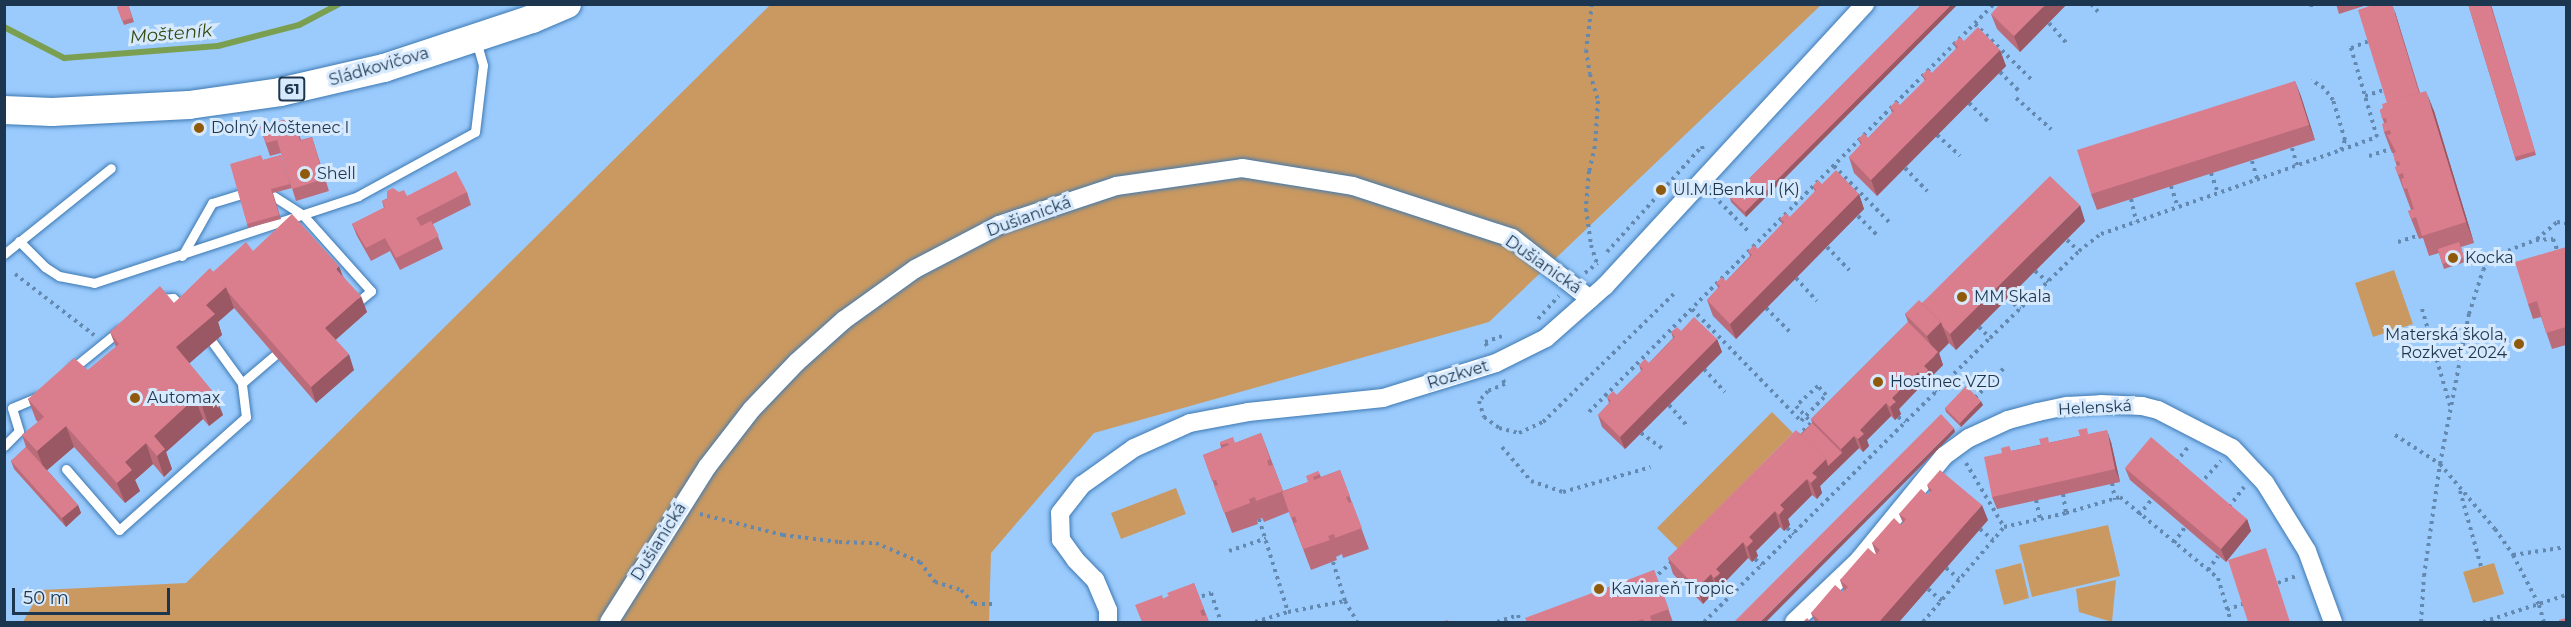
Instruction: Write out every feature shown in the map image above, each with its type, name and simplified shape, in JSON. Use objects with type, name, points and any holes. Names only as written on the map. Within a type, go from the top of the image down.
[{"type":"main road","name":"Sládkovičova","points":[[4,110],[52,112],[108,110],[240,99],[384,68],[567,4]]},
{"type":"street","name":"Rozkvet","points":[[1108,622],[1108,610],[1095,580],[1061,540],[1060,513],[1082,485],[1134,448],[1190,423],[1248,412],[1383,398],[1496,363],[1546,338],[1590,299],[1865,4]]},
{"type":"street","name":"Dušianická","points":[[609,622],[682,503],[752,409],[797,362],[844,320],[915,269],[999,225],[1116,186],[1242,168],[1353,186],[1512,238],[1590,299]]},
{"type":"street","name":"Helenská","points":[[1794,622],[1859,560],[1944,456],[1969,438],[2018,417],[2067,406],[2101,404],[2142,406],[2157,410],[2232,448],[2265,483],[2307,551],[2333,622]]},
{"type":"lane","points":[[19,241],[45,267],[59,276],[83,282],[111,280],[358,196],[475,132],[483,65],[475,38]]},
{"type":"lane","points":[[4,254],[111,168]]},
{"type":"lane","points":[[182,256],[212,203],[260,188],[303,214],[371,291],[358,302]]},
{"type":"lane","points":[[150,306],[159,299],[173,297],[190,315]]},
{"type":"lane","points":[[67,373],[131,321]]},
{"type":"lane","points":[[66,469],[119,530],[246,417],[242,383],[213,344]]},
{"type":"lane","points":[[242,383],[275,355]]},
{"type":"lane","points":[[12,408],[39,396],[49,388]]},
{"type":"lane","points":[[4,400],[12,408],[19,430],[4,446]]},
{"type":"path","points":[[1592,4],[1587,50],[1590,74],[1598,101],[1595,146],[1589,171],[1586,209],[1591,245],[1597,263]]},
{"type":"path","points":[[1589,412],[1994,4]]},
{"type":"path","points":[[2091,4],[2100,14]]},
{"type":"path","points":[[2311,4],[2313,11]]},
{"type":"path","points":[[2049,23],[2068,45]]},
{"type":"path","points":[[1975,24],[2032,81]]},
{"type":"path","points":[[1704,622],[2079,251],[2101,234],[2177,205],[2378,137],[2350,48],[2369,41]]},
{"type":"path","points":[[1953,46],[1958,51]]},
{"type":"path","points":[[2000,72],[2021,93]]},
{"type":"path","points":[[1921,78],[1926,82]]},
{"type":"path","points":[[2311,80],[2324,88],[2333,100],[2345,140],[2341,150]]},
{"type":"path","points":[[2365,96],[2384,90]]},
{"type":"path","points":[[2016,98],[2051,129]]},
{"type":"path","points":[[1969,103],[1992,124]]},
{"type":"path","points":[[1889,110],[1894,115]]},
{"type":"path","points":[[1937,135],[1960,156]]},
{"type":"path","points":[[1857,142],[1862,147]]},
{"type":"path","points":[[1535,323],[1540,314],[1597,263],[1702,146],[1709,172]]},
{"type":"path","points":[[2292,148],[2297,165]]},
{"type":"path","points":[[2368,156],[2391,148]]},
{"type":"path","points":[[2252,161],[2257,179]]},
{"type":"path","points":[[1834,166],[1891,224]]},
{"type":"path","points":[[1905,168],[1927,191]]},
{"type":"path","points":[[2211,173],[2217,193]]},
{"type":"path","points":[[2171,186],[2177,205]]},
{"type":"path","points":[[1811,188],[1816,194]]},
{"type":"path","points":[[1715,198],[1749,232]]},
{"type":"path","points":[[2131,199],[2136,220]]},
{"type":"path","points":[[1858,216],[1878,236]]},
{"type":"path","points":[[1779,220],[1784,226]]},
{"type":"path","points":[[2536,240],[2557,222],[2566,223]]},
{"type":"path","points":[[2398,242],[2417,236]]},
{"type":"path","points":[[2421,622],[2424,576],[2440,464],[2469,314],[2483,270],[2494,256],[2536,240],[2553,239],[2558,252]]},
{"type":"path","points":[[2067,240],[2079,251]]},
{"type":"path","points":[[1827,247],[1849,270]]},
{"type":"path","points":[[1747,253],[1752,258]]},
{"type":"path","points":[[2035,271],[2048,282]]},
{"type":"path","points":[[15,274],[104,343]]},
{"type":"path","points":[[1796,278],[1817,301]]},
{"type":"path","points":[[1715,285],[1720,290]]},
{"type":"path","points":[[1507,335],[1485,342],[1505,384],[1488,391],[1479,401],[1484,417],[1499,428],[1519,433],[1544,422],[1677,291]]},
{"type":"path","points":[[2008,299],[2020,309]]},
{"type":"path","points":[[1766,308],[1789,331]]},
{"type":"path","points":[[1692,309],[1801,421],[1826,395],[1818,386],[1796,406],[1811,422]]},
{"type":"path","points":[[2422,309],[2451,410]]},
{"type":"path","points":[[1979,327],[1990,338]]},
{"type":"path","points":[[1669,331],[1674,336]]},
{"type":"path","points":[[1637,363],[1642,369]]},
{"type":"path","points":[[1975,398],[2005,367]]},
{"type":"path","points":[[1704,369],[1725,392]]},
{"type":"path","points":[[1930,386],[1936,393]]},
{"type":"path","points":[[1605,396],[1610,401]]},
{"type":"path","points":[[1670,405],[1689,428]]},
{"type":"path","points":[[1795,439],[1817,416]]},
{"type":"path","points":[[1898,417],[1906,422]]},
{"type":"path","points":[[1641,433],[1664,450]]},
{"type":"path","points":[[2395,435],[2440,464],[2513,555],[2539,605],[2544,622]]},
{"type":"path","points":[[2173,465],[2192,442]]},
{"type":"path","points":[[1502,447],[1531,481],[1563,492],[1651,467]]},
{"type":"path","points":[[1866,449],[1872,454]]},
{"type":"path","points":[[2212,454],[2230,468]]},
{"type":"path","points":[[1963,458],[2004,527]]},
{"type":"path","points":[[2198,486],[2221,460]]},
{"type":"path","points":[[2112,483],[2115,500]]},
{"type":"path","points":[[2227,510],[2246,484],[2253,493]]},
{"type":"path","points":[[2459,488],[2481,566]]},
{"type":"path","points":[[2063,494],[2066,513]]},
{"type":"path","points":[[1819,496],[1825,502]]},
{"type":"path","points":[[1923,622],[2004,527],[2120,498],[2218,578],[2231,622]]},
{"type":"path","points":[[2139,515],[2152,499]]},
{"type":"path","points":[[2036,500],[2040,519]]},
{"type":"path","points":[[682,503],[702,515],[783,535],[839,542],[876,543],[920,562],[936,582],[961,590],[974,604],[996,604]]},
{"type":"path","points":[[1259,519],[1288,612]]},
{"type":"path","points":[[2174,543],[2185,527]]},
{"type":"path","points":[[1787,528],[1794,534]]},
{"type":"path","points":[[1980,529],[1993,540]]},
{"type":"path","points":[[1229,551],[1266,538]]},
{"type":"path","points":[[2513,555],[2566,547]]},
{"type":"path","points":[[1646,581],[1654,578],[1679,555]]},
{"type":"path","points":[[2208,570],[2218,555]]},
{"type":"path","points":[[1755,559],[1762,565]]},
{"type":"path","points":[[1333,562],[1345,601],[1357,622]]},
{"type":"path","points":[[2295,566],[2302,584]]},
{"type":"path","points":[[1946,568],[1959,579]]},
{"type":"path","points":[[2278,582],[2300,575]]},
{"type":"path","points":[[1928,589],[1942,601]]},
{"type":"path","points":[[1723,591],[1728,597]]},
{"type":"path","points":[[1191,600],[1211,593],[1221,622]]},
{"type":"path","points":[[2483,622],[2566,595]]},
{"type":"path","points":[[1255,622],[1288,612],[1345,601]]},
{"type":"path","points":[[2227,610],[2243,604]]},
{"type":"path","points":[[1497,622],[1518,615],[1520,622]]},
{"type":"shaded area","points":[[770,5],[1821,5],[1489,322],[1094,433],[991,553],[989,622],[23,622],[41,590],[186,583]]},
{"type":"shaded area","points":[[2394,270],[2413,324],[2373,337],[2355,283]]},
{"type":"shaded area","points":[[1772,412],[1793,433],[1678,549],[1657,528]]},
{"type":"shaded area","points":[[1176,488],[1186,514],[1121,539],[1111,513]]},
{"type":"shaded area","points":[[2108,525],[2120,576],[2032,597],[2019,545]]},
{"type":"shaded area","points":[[2021,563],[2029,598],[2004,605],[1995,570]]},
{"type":"shaded area","points":[[2494,563],[2504,594],[2473,603],[2463,572]]},
{"type":"shaded area","points":[[2116,580],[2112,622],[2079,612],[2076,589]]},
{"type":"building","points":[[128,4],[132,18],[122,21],[117,7]]},
{"type":"building","points":[[1922,4],[1952,4],[1745,212],[1730,198]]},
{"type":"building","points":[[2000,4],[2046,4],[2014,36],[1991,14]]},
{"type":"building","points":[[2375,4],[2392,4],[2419,93],[2387,103],[2358,10]]},
{"type":"building","points":[[2468,4],[2490,4],[2535,151],[2515,157]]},
{"type":"building","points":[[1978,27],[2000,50],[1871,180],[1849,157],[1862,143],[1858,139],[1864,133],[1868,138],[1894,111],[1890,107],[1896,101],[1900,105],[1926,79],[1922,75],[1928,69],[1932,73],[1958,47],[1954,43],[1960,37],[1964,41]]},
{"type":"building","points":[[2295,81],[2309,125],[2091,194],[2077,150]]},
{"type":"building","points":[[2426,91],[2466,222],[2422,236],[2416,217],[2411,219],[2408,211],[2414,209],[2407,188],[2404,189],[2401,179],[2404,178],[2403,173],[2398,175],[2395,167],[2400,165],[2399,161],[2395,162],[2393,153],[2396,152],[2387,135],[2391,134],[2390,130],[2384,132],[2382,124],[2387,122],[2386,118],[2382,119],[2380,110],[2383,108],[2382,104]]},
{"type":"building","name":"Shell","points":[[293,117],[300,141],[312,137],[324,179],[292,189],[277,140],[266,143],[260,127]]},
{"type":"building","points":[[261,155],[263,160],[281,155],[290,184],[271,189],[279,215],[247,224],[230,164]]},
{"type":"building","points":[[1836,170],[1859,194],[1730,324],[1707,300],[1720,286],[1716,283],[1722,277],[1726,281],[1752,255],[1748,251],[1754,245],[1758,249],[1784,222],[1780,219],[1786,213],[1790,217],[1816,190],[1813,186],[1818,180],[1822,184]]},
{"type":"building","points":[[456,171],[467,192],[416,218],[421,226],[431,221],[439,236],[396,258],[385,238],[366,248],[352,224],[385,207],[382,201],[387,199],[387,191],[393,188],[399,192],[404,190],[407,196]]},
{"type":"building","points":[[2050,176],[2080,205],[1950,334],[1922,303]]},
{"type":"building","points":[[292,214],[339,266],[336,269],[361,296],[325,328],[349,354],[311,387],[213,272],[246,242],[253,251]]},
{"type":"building","points":[[2459,242],[2464,258],[2442,264],[2438,249]]},
{"type":"building","points":[[2566,247],[2566,327],[2546,333],[2537,301],[2528,304],[2515,262]]},
{"type":"building","name":"Automax","points":[[210,268],[226,287],[206,305],[215,314],[176,347],[215,394],[202,406],[195,398],[154,436],[165,449],[157,456],[146,443],[125,462],[132,470],[117,483],[66,426],[37,451],[22,435],[44,417],[28,399],[74,358],[88,370],[119,344],[110,332],[160,286],[174,303]]},
{"type":"building","points":[[1919,300],[1941,322],[1927,336],[1905,314]]},
{"type":"building","points":[[1694,317],[1717,339],[1620,437],[1598,415],[1611,401],[1607,397],[1613,391],[1617,395],[1643,369],[1639,365],[1645,359],[1649,363],[1675,337],[1671,332],[1677,327],[1681,331]]},
{"type":"building","points":[[1908,322],[1938,352],[1924,366],[1928,370],[1923,376],[1918,372],[1892,398],[1896,402],[1890,407],[1886,403],[1860,430],[1864,434],[1858,439],[1854,436],[1841,449],[1811,419]]},
{"type":"building","points":[[1966,386],[1981,401],[1960,423],[1945,408]]},
{"type":"building","points":[[1941,414],[1954,428],[1760,622],[1734,622]]},
{"type":"building","points":[[1812,423],[1842,453],[1828,466],[1826,459],[1801,435]]},
{"type":"building","points":[[2087,428],[2088,434],[2107,430],[2115,469],[1992,497],[1984,457],[2002,453],[2001,448],[2009,446],[2011,451],[2041,445],[2039,439],[2048,437],[2049,443],[2080,436],[2078,430]]},
{"type":"building","points":[[1796,430],[1826,459],[1812,473],[1817,477],[1811,483],[1807,479],[1780,505],[1784,509],[1779,515],[1775,511],[1749,537],[1753,541],[1747,547],[1743,542],[1716,569],[1720,573],[1717,576],[1714,578],[1711,574],[1697,588],[1668,558]]},
{"type":"building","points":[[1261,433],[1270,459],[1267,461],[1269,466],[1273,465],[1283,491],[1256,501],[1255,497],[1249,499],[1250,503],[1224,513],[1214,486],[1218,485],[1216,480],[1212,481],[1203,455],[1229,445],[1228,443],[1220,445],[1220,442],[1233,437],[1235,443]]},
{"type":"building","points":[[2151,437],[2247,519],[2221,549],[2125,468]]},
{"type":"building","points":[[26,447],[78,505],[62,518],[11,461]]},
{"type":"building","points":[[1340,470],[1350,496],[1346,497],[1349,503],[1352,502],[1362,528],[1335,538],[1334,534],[1328,536],[1330,540],[1303,549],[1294,523],[1297,522],[1295,516],[1291,518],[1282,492],[1308,482],[1306,476],[1318,471],[1320,474],[1313,477],[1314,480]]},
{"type":"building","points":[[1940,470],[1982,505],[1879,622],[1816,622],[1819,620],[1811,613],[1835,585],[1843,592],[1848,587],[1840,580],[1868,548],[1876,555],[1880,550],[1872,543],[1894,518],[1901,525],[1904,522],[1906,519],[1899,514],[1921,489],[1928,495],[1932,490],[1927,485]]},
{"type":"building","points":[[2266,548],[2290,622],[2248,622],[2228,560]]},
{"type":"building","points":[[1654,570],[1669,609],[1650,616],[1652,622],[1644,622],[1643,619],[1634,622],[1527,622],[1525,618]]},
{"type":"building","points":[[1194,583],[1204,609],[1200,611],[1202,616],[1206,615],[1209,622],[1142,622],[1135,605],[1162,595],[1163,599],[1169,596],[1167,593]]},
{"type":"waterway","name":"Mošteník","points":[[4,27],[64,58],[218,46],[299,25],[339,4]]},
{"type":"place","name":"Dolný Moštenec I","points":[[199,128]]},
{"type":"place","name":"Shell","points":[[305,174]]},
{"type":"place","name":"Ul.M.Benku I (K)","points":[[1661,190]]},
{"type":"place","name":"Kocka","points":[[2453,258]]},
{"type":"place","name":"MM Skala","points":[[1962,297]]},
{"type":"place","name":"Materská škola, Rozkvet 2024","points":[[2519,344]]},
{"type":"place","name":"Hostinec VZD","points":[[1878,382]]},
{"type":"place","name":"Automax","points":[[135,398]]},
{"type":"place","name":"Kaviareň Tropic","points":[[1599,589]]}]
